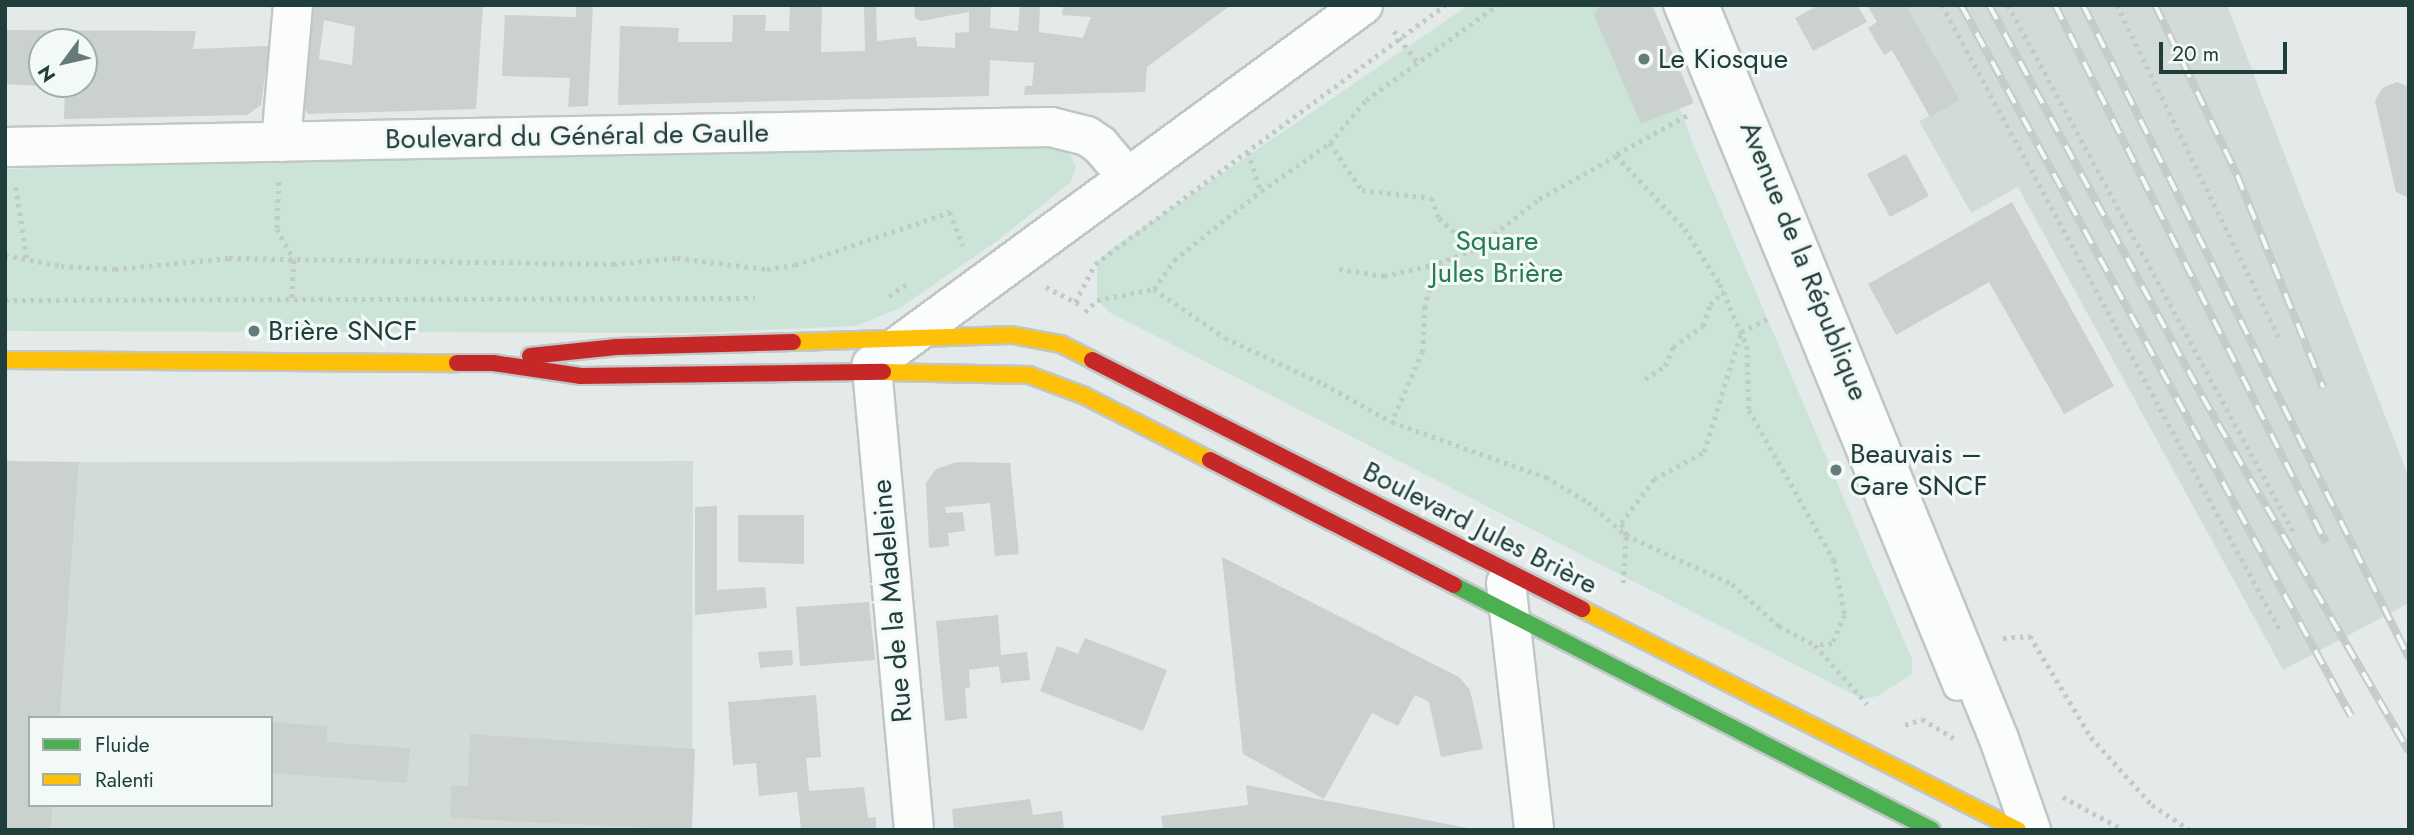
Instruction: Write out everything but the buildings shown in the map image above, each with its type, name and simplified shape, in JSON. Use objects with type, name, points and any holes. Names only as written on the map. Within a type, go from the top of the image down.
[{"type":"main road","name":"Boulevard Jules Brière","points":[[870,372],[968,354],[1030,336],[1068,348],[2018,830]]},
{"type":"main road","name":"Boulevard Jules Brière","points":[[904,339],[968,354],[1085,396],[1932,830]]},
{"type":"main road","points":[[493,363],[617,346],[904,339]]},
{"type":"main road","points":[[5,360],[493,363],[581,376],[870,372]]},
{"type":"street","points":[[281,142],[293,5]]},
{"type":"street","points":[[870,372],[877,358],[1363,5]]},
{"type":"street","name":"Avenue de la République","points":[[1699,5],[1960,643],[2030,830]]},
{"type":"street","name":"Boulevard du Général de Gaulle","points":[[7,147],[1051,127],[1087,136],[1100,145],[1128,178]]},
{"type":"street","points":[[968,354],[967,315],[974,298],[1005,267]]},
{"type":"street","name":"Rue de la Madeleine","points":[[870,372],[914,830]]},
{"type":"street","points":[[1505,570],[1534,830]]},
{"type":"lane","points":[[1677,5],[1978,737],[2030,830]]},
{"type":"path","points":[[1075,302],[1095,264],[1445,5]]},
{"type":"path","points":[[1068,348],[1087,308],[1097,300],[1154,289],[1174,260],[1261,191],[1330,143],[1366,100],[1497,5]]},
{"type":"path","points":[[1942,5],[2280,630]]},
{"type":"path","points":[[2008,5],[2293,531]]},
{"type":"path","points":[[2116,5],[2279,337]]},
{"type":"path","points":[[1339,269],[1384,276],[1437,264],[1474,250],[1539,199],[1717,100]]},
{"type":"path","points":[[281,142],[277,229],[294,260],[292,299]]},
{"type":"path","points":[[1330,143],[1362,190],[1432,198],[1439,218],[1474,250]]},
{"type":"path","points":[[7,147],[27,259]]},
{"type":"path","points":[[1247,151],[1261,191]]},
{"type":"path","points":[[1616,155],[1685,229],[1724,291],[1747,346],[1749,410],[1834,560],[1843,590],[1841,632],[1832,644],[1815,645]]},
{"type":"path","points":[[5,255],[115,269],[229,258],[613,264],[677,258],[767,269],[795,265],[950,212],[963,246],[1005,267]]},
{"type":"path","points":[[952,253],[963,246]]},
{"type":"path","points":[[1392,422],[1423,351],[1425,306],[1437,264]]},
{"type":"path","points":[[887,298],[919,276]]},
{"type":"path","points":[[1154,289],[1225,338],[1324,384],[1392,422],[1546,477],[1588,502],[1626,536],[1732,584],[1779,626],[1815,645],[1876,715]]},
{"type":"path","points":[[1645,379],[1665,366],[1673,347],[1703,326],[1710,304],[1724,291]]},
{"type":"path","points":[[5,300],[762,298]]},
{"type":"path","points":[[1606,622],[1625,576],[1626,536],[1621,523],[1654,480],[1704,452],[1741,332],[1800,304]]},
{"type":"path","points":[[1960,643],[2030,636],[2091,737],[2152,805],[2190,830]]},
{"type":"shaded area","points":[[1906,5],[2227,5],[2409,478],[2409,603],[2283,670],[2018,187],[1971,213],[1919,121],[1960,100]]},
{"type":"shaded area","points":[[693,461],[692,830],[51,830],[53,807],[273,807],[273,716],[60,716],[79,462]]},
{"type":"green space","name":"Square Jules Brière","points":[[1469,5],[1642,5],[1693,144],[1912,659],[1912,674],[1878,696],[1862,699],[1109,312],[1097,300],[1097,262],[1110,250]]},
{"type":"green space","points":[[1024,142],[1058,145],[1069,153],[1076,166],[1071,182],[997,241],[900,308],[856,326],[690,333],[5,331],[5,169]]},
{"type":"railway","points":[[1961,5],[2351,716]]},
{"type":"railway","points":[[1989,5],[2202,396],[2409,751]]},
{"type":"railway","points":[[2055,5],[2326,543]]},
{"type":"railway","points":[[2083,5],[2409,658]]},
{"type":"railway","points":[[2155,5],[2237,175],[2323,387]]},
{"type":"traffic: fast","points":[[1454,585],[1932,830]]},
{"type":"traffic: slow","points":[[793,342],[1012,335],[1061,344],[1092,360]]},
{"type":"traffic: slow","points":[[5,360],[457,363]]},
{"type":"traffic: slow","points":[[883,372],[1029,375],[1085,396],[1210,460]]},
{"type":"traffic: slow","points":[[1582,609],[2018,830]]},
{"type":"traffic: jam","points":[[530,356],[617,347],[793,342]]},
{"type":"traffic: jam","points":[[1092,360],[1582,609]]},
{"type":"traffic: jam","points":[[457,363],[493,363],[581,376],[883,372]]},
{"type":"traffic: jam","points":[[1210,460],[1454,585]]},
{"type":"place","name":"Le Kiosque","points":[[1644,59]]},
{"type":"place","name":"Brière SNCF","points":[[254,331]]},
{"type":"place","name":"Beauvais – Gare SNCF","points":[[1836,470]]}]
